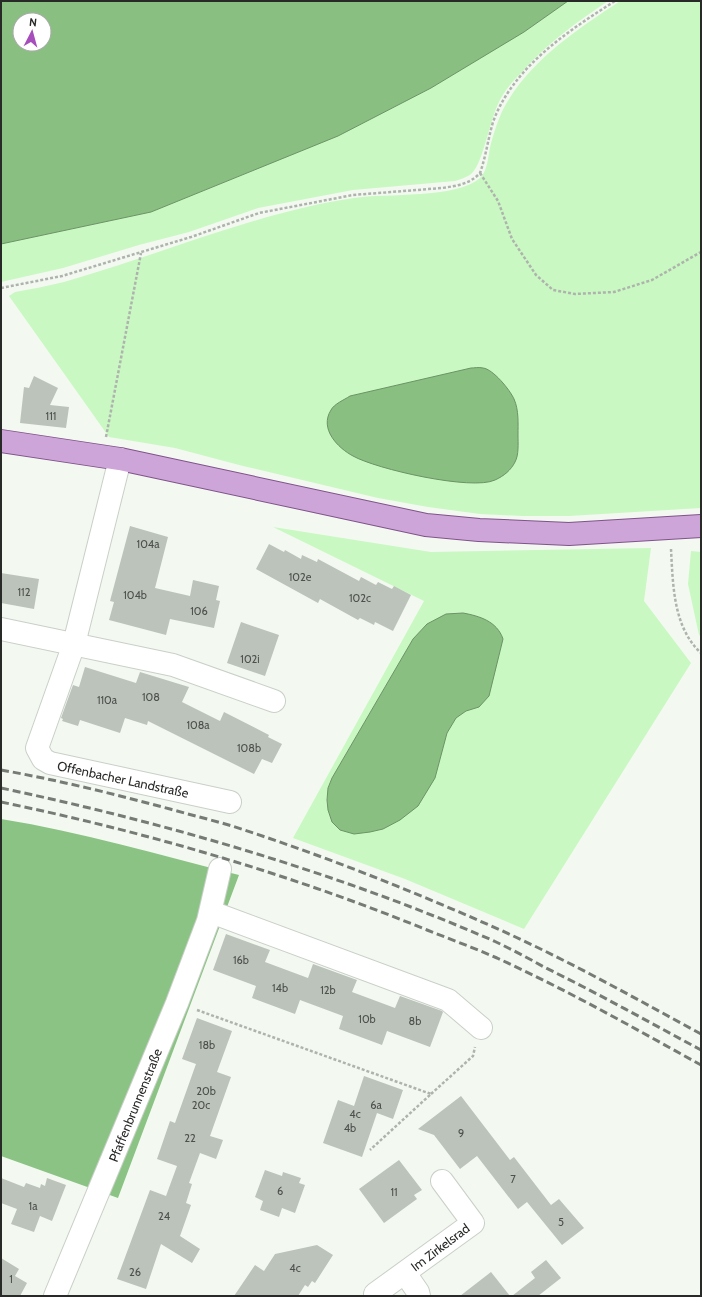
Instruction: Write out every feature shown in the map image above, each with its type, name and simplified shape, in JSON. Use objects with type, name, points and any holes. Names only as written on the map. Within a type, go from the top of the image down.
[{"type":"main road","points":[[1,441],[111,458],[426,525],[486,531],[569,534],[701,526]]},
{"type":"street","name":"Offenbacher Landstraße","points":[[111,458],[74,644],[37,748],[43,759],[50,763],[230,802]]},
{"type":"street","points":[[1,629],[173,665],[274,701]]},
{"type":"street","name":"Pfaffenbrunnenstraße","points":[[55,1296],[177,1003],[211,912],[220,869]]},
{"type":"street","points":[[211,912],[448,1000],[481,1028]]},
{"type":"street","name":"Im Zirkelsrad","points":[[376,1296],[375,1294],[473,1223],[442,1181]]},
{"type":"street","name":"Im Zirkelsrad","points":[[405,1273],[418,1292],[419,1296]]},
{"type":"path","points":[[1,288],[62,276],[141,252],[259,213],[353,195],[442,188],[468,182],[476,178],[480,172],[493,122],[515,83],[544,53],[581,23],[615,1]]},
{"type":"path","points":[[480,172],[498,201],[512,239],[536,275],[552,290],[575,294],[614,292],[652,280],[701,252]]},
{"type":"path","points":[[111,458],[141,252]]},
{"type":"path","points":[[670,528],[674,593],[679,614],[685,632],[701,653]]},
{"type":"path","points":[[177,1003],[431,1094]]},
{"type":"path","points":[[370,1150],[473,1056],[481,1028]]},
{"type":"shaded area","points":[[1,1],[568,1],[524,32],[431,88],[338,136],[151,212],[1,244]]},
{"type":"shaded area","points":[[568,1],[608,1],[573,25],[551,43],[509,86],[501,98],[496,110],[480,160],[472,173],[466,177],[455,181],[353,190],[258,208],[189,232],[139,245],[63,268],[1,282],[1,244],[151,212],[338,136],[431,88],[524,32]]},
{"type":"shaded area","points":[[620,1],[701,1],[701,508],[569,516],[480,514],[378,498],[243,466],[175,448],[109,437],[9,296],[15,292],[64,282],[234,227],[293,210],[354,198],[438,192],[469,185],[483,175],[498,122],[504,108],[517,88],[542,59],[572,34]],"holes":[[[331,410],[518,417],[516,461],[354,456],[331,437],[328,429],[328,419]]]},
{"type":"shaded area","points":[[471,368],[483,368],[492,372],[512,395],[517,408],[518,452],[516,459],[504,475],[495,480],[483,483],[446,481],[382,467],[347,453],[336,443],[329,431],[327,424],[332,408],[350,396]]},
{"type":"shaded area","points":[[273,527],[431,552],[651,548],[644,601],[691,663],[524,929],[405,879],[293,838],[424,601]],"holes":[[[427,624],[479,707],[461,713],[452,722],[442,746],[435,778],[328,788],[332,778],[413,639]]]},
{"type":"shaded area","points":[[691,551],[701,552],[701,636],[699,635],[688,584]]},
{"type":"shaded area","points":[[463,613],[487,620],[496,628],[503,639],[489,696],[479,707],[466,711],[456,718],[447,733],[435,778],[418,806],[400,820],[383,829],[354,834],[340,830],[332,822],[328,810],[328,788],[332,778],[413,639],[427,624],[446,614]]},
{"type":"shaded area","points":[[1,819],[91,837],[239,875],[118,1198],[1,1156]]},
{"type":"building","points":[[34,376],[58,388],[50,405],[69,407],[66,428],[20,423],[24,387],[29,388]]},
{"type":"building","points":[[130,526],[168,537],[155,588],[190,596],[193,580],[219,586],[216,600],[220,601],[214,628],[170,619],[166,635],[109,620],[114,602],[110,601]]},
{"type":"building","points":[[269,544],[284,552],[285,550],[301,559],[302,555],[317,562],[318,559],[359,581],[361,577],[376,585],[378,582],[392,589],[394,586],[411,595],[393,631],[375,622],[374,625],[360,618],[358,620],[320,599],[318,603],[256,569]]},
{"type":"building","points":[[1,573],[39,579],[34,609],[1,603]]},
{"type":"building","points":[[241,622],[279,635],[265,676],[227,663]]},
{"type":"building","points":[[85,667],[136,683],[140,672],[189,687],[182,702],[220,721],[224,712],[269,735],[268,737],[282,744],[272,763],[262,759],[254,774],[148,721],[147,725],[125,718],[120,733],[80,720],[78,726],[62,721],[63,719],[61,718],[73,685],[79,687]]},
{"type":"building","points":[[226,934],[270,950],[265,962],[308,978],[313,964],[357,980],[352,992],[395,1008],[400,996],[442,1011],[443,1012],[430,1047],[387,1031],[382,1045],[339,1029],[343,1016],[300,1000],[295,1014],[252,998],[256,986],[213,970]]},
{"type":"building","points":[[197,1018],[232,1031],[217,1072],[231,1077],[210,1136],[223,1140],[216,1159],[200,1153],[189,1183],[192,1184],[186,1203],[191,1205],[180,1236],[200,1249],[192,1263],[161,1244],[146,1289],[117,1279],[150,1190],[166,1196],[177,1166],[157,1159],[170,1121],[175,1123],[196,1064],[182,1059]]},
{"type":"building","points":[[364,1076],[403,1090],[393,1119],[377,1113],[362,1157],[323,1143],[338,1100],[354,1106]]},
{"type":"building","points":[[461,1096],[510,1160],[514,1157],[551,1205],[559,1199],[584,1228],[562,1245],[527,1202],[518,1209],[477,1156],[460,1169],[434,1135],[418,1129]]},
{"type":"building","points":[[399,1160],[422,1190],[414,1195],[417,1199],[384,1223],[359,1189]]},
{"type":"building","points":[[265,1170],[282,1176],[283,1172],[301,1178],[299,1183],[305,1185],[295,1213],[282,1208],[279,1217],[260,1210],[263,1201],[255,1197]]},
{"type":"building","points":[[1,1178],[24,1187],[26,1183],[40,1188],[41,1184],[45,1186],[47,1178],[66,1185],[52,1221],[40,1216],[34,1232],[11,1224],[17,1209],[1,1203]]},
{"type":"building","points":[[317,1245],[333,1255],[315,1283],[312,1281],[308,1287],[305,1285],[298,1296],[234,1296],[255,1265],[264,1271],[275,1254]]},
{"type":"building","points":[[1,1258],[19,1269],[15,1276],[27,1283],[20,1296],[1,1296]]},
{"type":"building","points":[[546,1260],[561,1278],[538,1296],[512,1296],[535,1278],[531,1272]]},
{"type":"building","points":[[491,1272],[510,1296],[460,1296]]},
{"type":"railway","points":[[1,770],[44,778],[149,803],[232,826],[362,872],[516,937],[596,977],[701,1034]]},
{"type":"railway","points":[[1,788],[126,817],[189,834],[251,852],[374,893],[435,916],[494,941],[603,997],[701,1050]]},
{"type":"railway","points":[[1,802],[109,827],[217,856],[375,910],[480,951],[523,970],[701,1065]]}]
